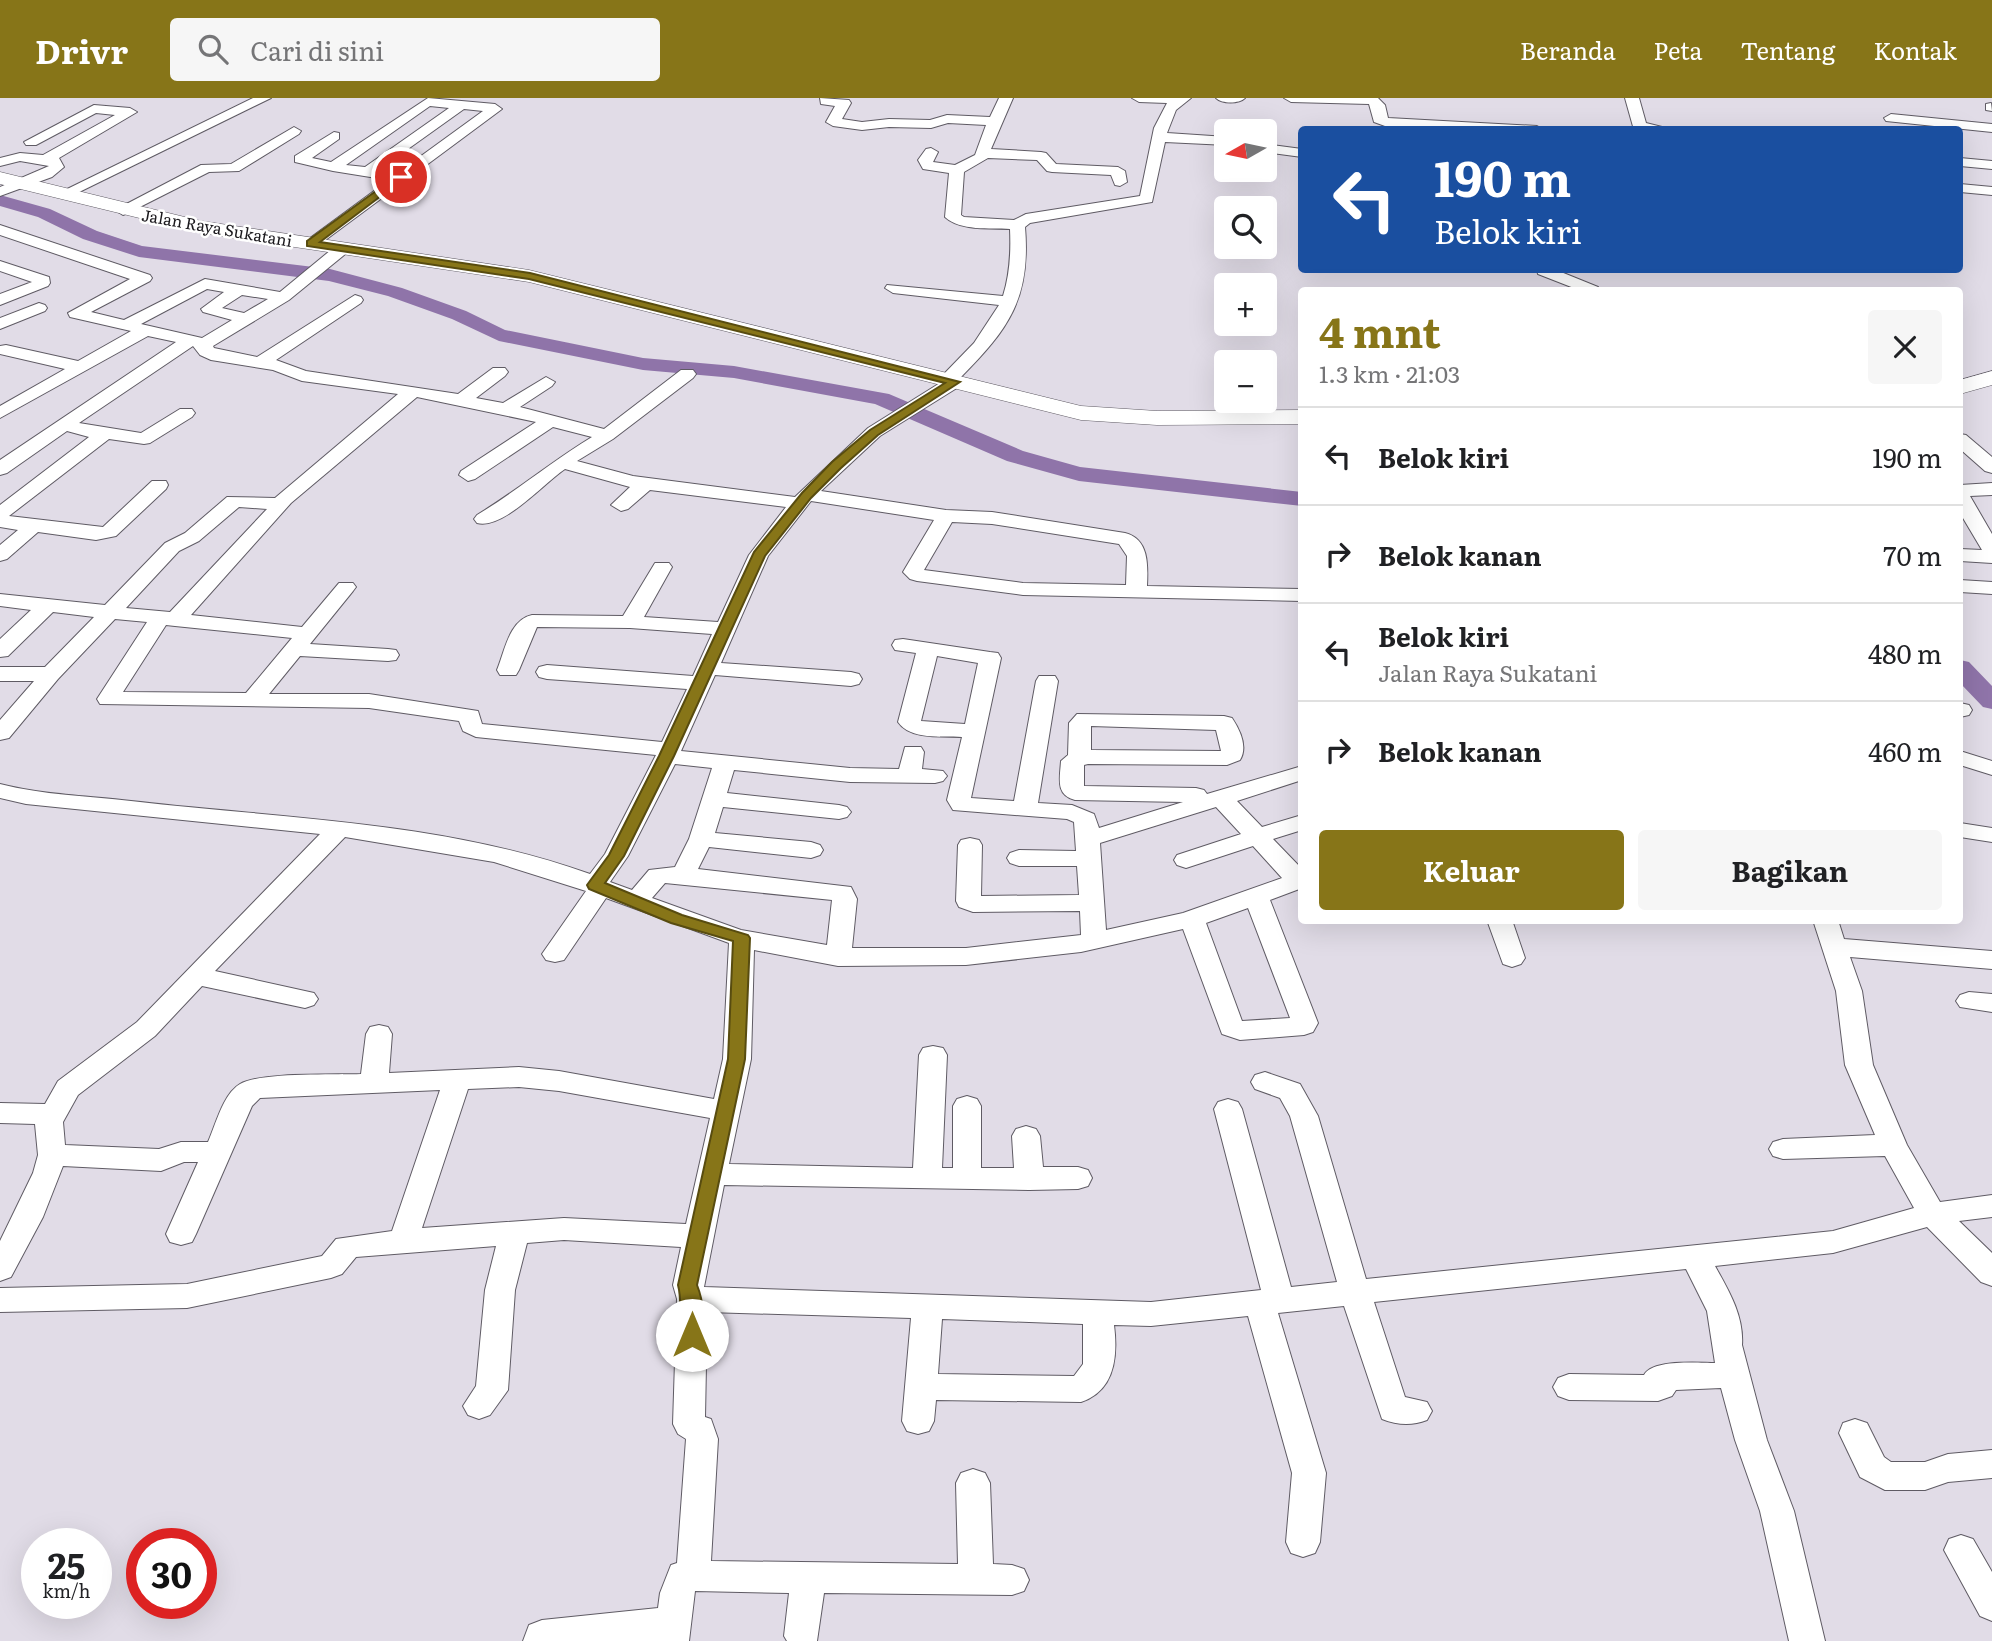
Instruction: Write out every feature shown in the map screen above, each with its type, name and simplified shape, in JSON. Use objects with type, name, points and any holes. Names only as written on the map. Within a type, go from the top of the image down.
[{"type":"main road","name":"Jalan Raya Sukatani","points":[[0,178],[201,227],[530,276],[1081,413],[1157,418],[1298,416]]},
{"type":"main road","points":[[1963,386],[1992,378]]},
{"type":"street","points":[[64,194],[264,98]]},
{"type":"street","points":[[827,98],[826,101],[844,103],[834,122],[863,126],[931,124],[947,120],[993,121]]},
{"type":"street","points":[[931,152],[925,160],[928,166],[957,170],[981,157],[993,121],[1006,98]]},
{"type":"street","points":[[1139,98],[1181,99]]},
{"type":"street","points":[[1223,98],[1238,98]]},
{"type":"street","points":[[1290,98],[1372,100],[1378,105],[1380,119],[1385,122],[1461,126]]},
{"type":"street","points":[[1632,98],[1640,126]]},
{"type":"street","points":[[957,170],[953,217],[961,221],[1017,225],[1026,219],[1147,199],[1159,137],[1170,108],[1181,99]]},
{"type":"street","points":[[311,244],[495,108],[427,102],[333,167]]},
{"type":"street","points":[[366,173],[463,104]]},
{"type":"street","points":[[31,142],[94,109],[130,112],[51,160]]},
{"type":"street","points":[[0,162],[51,160],[137,114]]},
{"type":"street","points":[[1891,118],[1992,128]]},
{"type":"street","points":[[123,210],[206,169],[234,168],[295,131]]},
{"type":"street","points":[[334,136],[299,159],[366,173],[401,177]]},
{"type":"street","points":[[1159,137],[1214,140]]},
{"type":"street","points":[[1278,150],[1298,152]]},
{"type":"street","points":[[0,151],[51,160],[57,167],[0,192]]},
{"type":"street","points":[[983,153],[1041,156],[1052,168],[1118,171],[1114,182],[1150,183]]},
{"type":"street","points":[[1963,162],[1987,165],[1989,191],[1963,188]]},
{"type":"street","points":[[555,954],[616,856],[668,753],[759,555],[803,499],[837,465],[884,426],[951,382],[976,352],[1011,302],[1021,251],[1017,225]]},
{"type":"street","points":[[0,230],[144,278],[76,313],[197,342],[216,356],[277,365],[302,376],[463,400],[607,435]]},
{"type":"street","points":[[0,469],[64,425],[197,342],[283,297],[343,248]]},
{"type":"street","points":[[0,266],[43,279],[42,283],[0,300]]},
{"type":"street","points":[[1549,273],[1584,287]]},
{"type":"street","points":[[931,292],[943,277]]},
{"type":"street","points":[[126,325],[205,284],[283,297]]},
{"type":"street","points":[[893,288],[1011,302]]},
{"type":"street","points":[[240,289],[209,309],[245,319]]},
{"type":"street","points":[[261,362],[355,300]]},
{"type":"street","points":[[0,324],[39,309]]},
{"type":"street","points":[[0,413],[146,330]]},
{"type":"street","points":[[6,350],[80,367]]},
{"type":"street","points":[[463,400],[499,372]]},
{"type":"street","points":[[484,519],[514,501],[562,463],[607,435],[687,374]]},
{"type":"street","points":[[506,409],[546,382]]},
{"type":"street","points":[[413,391],[281,503],[282,506],[167,619],[107,698],[369,701],[470,716],[471,726],[476,730],[850,775],[934,776]]},
{"type":"street","points":[[64,425],[144,439],[186,413]]},
{"type":"street","points":[[468,475],[551,420]]},
{"type":"street","points":[[0,514],[103,433]]},
{"type":"street","points":[[1963,442],[1992,467]]},
{"type":"street","points":[[562,463],[646,484],[946,516],[992,518],[1125,539],[1130,542],[1138,560],[1136,592]]},
{"type":"street","points":[[621,505],[646,484]]},
{"type":"street","points":[[0,521],[96,534],[108,532],[159,485]]},
{"type":"street","points":[[1963,493],[1992,489]]},
{"type":"street","points":[[1,733],[49,676],[173,547],[192,537],[231,503],[241,500],[281,503]]},
{"type":"street","points":[[1963,504],[1968,523],[1992,551]]},
{"type":"street","points":[[946,516],[922,553],[914,573],[1023,589],[1298,595]]},
{"type":"street","points":[[0,555],[34,526]]},
{"type":"street","points":[[1963,555],[1992,557]]},
{"type":"street","points":[[630,622],[662,567]]},
{"type":"street","points":[[1963,586],[1992,588]]},
{"type":"street","points":[[252,700],[346,587]]},
{"type":"street","points":[[0,600],[167,619],[388,655]]},
{"type":"street","points":[[0,652],[46,607]]},
{"type":"street","points":[[508,670],[529,622],[630,622],[724,629]]},
{"type":"street","points":[[903,645],[990,658],[959,800],[961,804],[1024,808],[1196,794]]},
{"type":"street","points":[[928,649],[909,722],[914,727],[975,731]]},
{"type":"street","points":[[547,672],[851,680]]},
{"type":"street","points":[[0,674],[49,676]]},
{"type":"street","points":[[1024,808],[1047,681]]},
{"type":"street","points":[[1079,757],[1080,723],[1085,719],[1222,712],[1233,752],[1227,758],[1079,757],[1072,761],[1072,791],[1081,804],[1086,819],[1094,940]]},
{"type":"street","points":[[911,776],[913,752]]},
{"type":"street","points":[[1963,759],[1992,768]]},
{"type":"street","points":[[683,875],[701,839],[725,762]]},
{"type":"street","points":[[1019,858],[1087,849],[1298,774]]},
{"type":"street","points":[[3,795],[341,827],[506,855],[598,886],[677,919],[795,951],[838,957],[886,959],[1010,952],[1094,940],[1192,919],[1298,882]]},
{"type":"street","points":[[714,799],[839,812]]},
{"type":"street","points":[[1222,799],[1298,879]]},
{"type":"street","points":[[1186,860],[1298,823]]},
{"type":"street","points":[[0,1269],[28,1217],[52,1155],[49,1122],[68,1088],[146,1029],[252,916],[341,827]]},
{"type":"street","points":[[1963,830],[1992,835]]},
{"type":"street","points":[[701,839],[811,850]]},
{"type":"street","points":[[970,845],[968,901],[973,904],[1091,903]]},
{"type":"street","points":[[635,902],[658,875],[683,875],[842,893],[845,899],[838,957]]},
{"type":"street","points":[[1192,919],[1231,1027],[1240,1031],[1304,1026],[1306,1023],[1256,896]]},
{"type":"street","points":[[1500,924],[1512,958]]},
{"type":"street","points":[[1826,924],[1849,991],[1859,1065],[1893,1145],[1932,1214],[1979,1258],[1992,1274]]},
{"type":"street","points":[[693,1576],[702,1435],[698,1427],[689,1423],[692,1299],[688,1285],[696,1236],[737,1059],[742,938]]},
{"type":"street","points":[[1835,947],[1992,960]]},
{"type":"street","points":[[197,976],[305,999]]},
{"type":"street","points":[[374,1085],[379,1034]]},
{"type":"street","points":[[927,1179],[933,1055]]},
{"type":"street","points":[[181,1234],[240,1101],[250,1091],[290,1086],[374,1085],[519,1077],[726,1111]]},
{"type":"street","points":[[403,1241],[458,1079]]},
{"type":"street","points":[[1265,1082],[1290,1091],[1304,1116],[1355,1292],[1393,1410],[1416,1411]]},
{"type":"street","points":[[967,1106],[967,1179]]},
{"type":"street","points":[[1228,1109],[1309,1473],[1303,1542]]},
{"type":"street","points":[[0,1113],[52,1114]]},
{"type":"street","points":[[1026,1136],[1029,1179]]},
{"type":"street","points":[[1783,1149],[1893,1145]]},
{"type":"street","points":[[52,1155],[161,1160],[181,1152],[217,1152]]},
{"type":"street","points":[[711,1174],[927,1179],[1078,1178]]},
{"type":"street","points":[[692,1299],[1151,1314],[1833,1242],[1932,1214],[1992,1206]]},
{"type":"street","points":[[0,1300],[187,1296],[331,1266],[349,1246],[403,1241],[564,1229],[696,1236]]},
{"type":"street","points":[[479,1406],[492,1390],[500,1290],[515,1231]]},
{"type":"street","points":[[1695,1257],[1716,1295],[1727,1326],[1726,1345],[1751,1440],[1777,1511],[1808,1641]]},
{"type":"street","points":[[918,1421],[927,1307]]},
{"type":"street","points":[[920,1387],[1081,1389],[1091,1381],[1100,1367],[1097,1312]]},
{"type":"street","points":[[1569,1387],[1658,1388],[1661,1387],[1658,1379],[1661,1377],[1735,1376]]},
{"type":"street","points":[[1855,1433],[1872,1467],[1885,1476],[1925,1476],[1948,1468],[1992,1464]]},
{"type":"street","points":[[973,1483],[976,1579]]},
{"type":"street","points":[[1961,1550],[1992,1605]]},
{"type":"street","points":[[541,1641],[542,1636],[672,1631],[677,1593],[683,1576],[1012,1580]]},
{"type":"street","points":[[802,1636],[808,1577]]},
{"type":"waterway","points":[[0,200],[44,213],[90,235],[139,251],[330,275],[395,292],[459,315],[499,335],[643,364],[734,372],[881,399],[1015,456],[1079,474],[1298,499]]},
{"type":"waterway","points":[[1963,671],[1992,701]]},
{"type":"route","points":[[401,177],[311,244],[470,265],[530,276],[954,382],[874,432],[806,495],[759,555],[667,756],[616,856],[595,885],[677,919],[742,938],[737,1059],[696,1236],[688,1285],[692,1299],[692,1335]]}]
